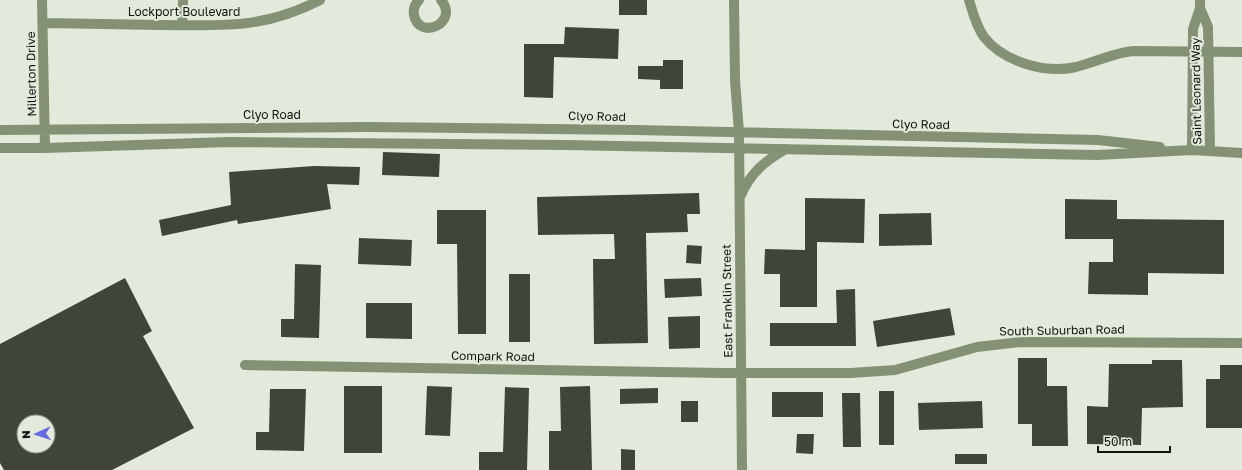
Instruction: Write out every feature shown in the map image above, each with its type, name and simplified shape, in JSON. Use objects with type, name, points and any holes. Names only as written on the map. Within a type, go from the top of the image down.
[{"type":"street","name":"Millerton Drive","points":[[42,0],[45,148]]},
{"type":"street","points":[[182,25],[183,0]]},
{"type":"street","name":"Lockport Boulevard","points":[[43,23],[230,26],[253,23],[287,15],[320,0]]},
{"type":"street","points":[[418,0],[414,6],[414,17],[421,25],[431,28],[436,27],[444,19],[446,9],[441,0]]},
{"type":"street","name":"East Franklin Street","points":[[734,0],[739,132],[742,470]]},
{"type":"street","points":[[969,0],[974,18],[984,36],[998,50],[1014,60],[1037,67],[1059,69],[1076,67],[1121,53],[1133,51],[1193,53],[1242,52]]},
{"type":"street","name":"Saint Leonard Way","points":[[1192,150],[1193,29],[1200,4]]},
{"type":"street","name":"Saint Leonard Way","points":[[1200,4],[1208,27],[1210,150]]},
{"type":"street","name":"Clyo Road","points":[[0,130],[44,131],[229,127],[368,127],[739,132],[1098,140],[1192,150]]},
{"type":"street","name":"Clyo Road","points":[[0,148],[229,142],[739,148],[1097,155],[1192,150],[1242,153]]},
{"type":"street","points":[[739,200],[746,183],[755,170],[766,160],[786,149]]},
{"type":"street","name":"South Suburban Road","points":[[741,373],[873,372],[916,365],[977,347],[1021,342],[1242,342]]},
{"type":"street","name":"Compark Road","points":[[245,365],[741,373]]},
{"type":"building","points":[[619,0],[647,0],[647,15],[619,15]]},
{"type":"building","points":[[565,27],[619,29],[618,59],[554,57],[553,98],[524,97],[524,44],[564,44]]},
{"type":"building","points":[[663,60],[683,60],[683,89],[660,89],[660,80],[638,79],[638,66],[663,66]]},
{"type":"building","points":[[383,152],[440,154],[439,177],[382,175]]},
{"type":"building","points":[[314,166],[360,167],[359,185],[327,184],[331,209],[238,224],[237,220],[162,236],[159,220],[231,205],[229,172]]},
{"type":"building","points":[[699,193],[700,214],[687,214],[688,232],[646,233],[648,343],[594,344],[593,259],[615,259],[614,234],[538,235],[537,197]]},
{"type":"building","points":[[805,198],[865,199],[864,243],[817,242],[817,307],[780,307],[780,274],[764,274],[765,249],[805,250]]},
{"type":"building","points":[[1065,199],[1117,200],[1117,219],[1224,220],[1224,274],[1148,273],[1148,295],[1088,294],[1089,262],[1113,262],[1113,239],[1065,239]]},
{"type":"building","points":[[437,210],[486,210],[486,334],[458,334],[457,244],[437,244]]},
{"type":"building","points":[[931,213],[932,245],[879,246],[879,214]]},
{"type":"building","points":[[359,238],[412,240],[411,266],[358,264]]},
{"type":"building","points":[[687,245],[702,246],[701,264],[686,263]]},
{"type":"building","points":[[295,264],[321,265],[319,338],[281,337],[281,319],[294,319]]},
{"type":"building","points":[[509,274],[530,274],[530,342],[509,342]]},
{"type":"building","points":[[125,278],[152,331],[143,336],[194,428],[112,470],[4,470],[0,463],[0,344]]},
{"type":"building","points":[[701,278],[702,296],[665,298],[664,279]]},
{"type":"building","points":[[855,289],[856,346],[770,346],[770,323],[837,323],[836,290]]},
{"type":"building","points":[[366,303],[412,303],[412,339],[366,338]]},
{"type":"building","points":[[950,308],[955,335],[877,347],[873,321]]},
{"type":"building","points":[[700,316],[700,348],[669,349],[668,317]]},
{"type":"building","points":[[1018,358],[1047,358],[1047,386],[1067,386],[1068,446],[1032,446],[1032,424],[1018,424]]},
{"type":"building","points":[[1152,360],[1182,360],[1183,407],[1142,408],[1141,445],[1087,444],[1087,406],[1108,407],[1109,364],[1152,364]]},
{"type":"building","points":[[1220,365],[1242,365],[1242,428],[1206,428],[1206,379],[1220,379]]},
{"type":"building","points":[[344,386],[382,386],[382,453],[344,453]]},
{"type":"building","points":[[427,386],[452,387],[450,436],[425,435]]},
{"type":"building","points":[[590,386],[592,470],[549,470],[549,431],[561,431],[560,387]]},
{"type":"building","points":[[505,387],[529,388],[527,470],[479,470],[479,452],[503,452]]},
{"type":"building","points":[[658,388],[658,403],[620,404],[620,389]]},
{"type":"building","points":[[270,389],[306,389],[304,451],[256,450],[256,432],[269,432]]},
{"type":"building","points":[[879,391],[894,391],[894,445],[879,445]]},
{"type":"building","points":[[772,392],[823,392],[823,417],[772,417]]},
{"type":"building","points":[[842,393],[860,393],[861,447],[843,447]]},
{"type":"building","points":[[681,401],[698,401],[698,422],[681,422]]},
{"type":"building","points":[[982,401],[983,428],[919,430],[918,403]]},
{"type":"building","points":[[797,434],[814,434],[813,454],[796,453]]},
{"type":"building","points":[[621,449],[635,450],[635,470],[621,470]]},
{"type":"building","points":[[955,454],[987,454],[987,464],[955,464]]}]
